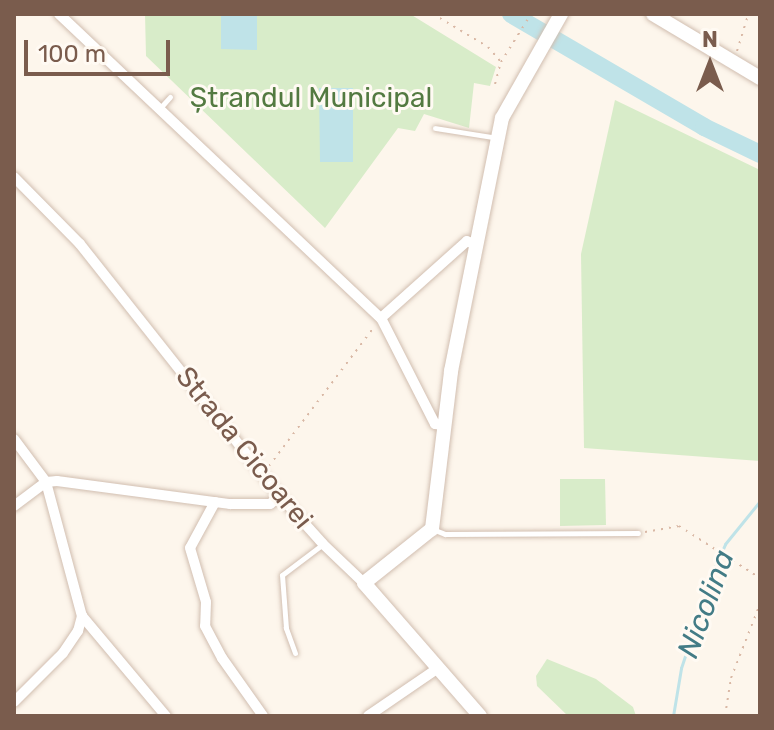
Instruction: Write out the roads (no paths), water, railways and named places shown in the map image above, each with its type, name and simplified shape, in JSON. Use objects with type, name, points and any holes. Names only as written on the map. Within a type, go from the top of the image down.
[{"type":"street","points":[[59,14],[381,318],[435,424],[443,425]]},
{"type":"street","points":[[364,583],[432,529],[443,425],[476,245],[506,106],[561,14]]},
{"type":"street","points":[[653,14],[760,78]]},
{"type":"street","name":"Strada Cicoarei","points":[[14,177],[80,244],[280,496],[323,544],[364,583],[480,716]]},
{"type":"street","points":[[381,318],[467,241],[476,245]]},
{"type":"street","points":[[14,439],[46,482],[82,616],[166,716]]},
{"type":"street","points":[[14,506],[46,482],[215,502],[270,504],[280,496]]},
{"type":"street","points":[[215,502],[190,548],[196,579],[206,602],[205,626],[222,658],[263,716]]},
{"type":"street","points":[[14,702],[63,653],[78,631],[82,616]]},
{"type":"street","points":[[368,716],[437,669]]},
{"type":"lane","points":[[160,108],[170,97]]},
{"type":"lane","points":[[435,128],[499,139]]},
{"type":"lane","points":[[432,529],[445,534],[638,533]]},
{"type":"lane","points":[[295,653],[286,628],[282,575],[323,544]]},
{"type":"water","points":[[221,14],[257,14],[257,50],[221,49]]},
{"type":"water","points":[[319,88],[353,88],[353,162],[320,162]]},
{"type":"waterway","points":[[511,14],[704,127],[760,154]]},
{"type":"waterway","name":"Nicolina","points":[[673,716],[681,668],[714,569],[725,544],[760,501]]},
{"type":"park label","name":"Ștrandul Municipal","points":[[311,98]]}]
